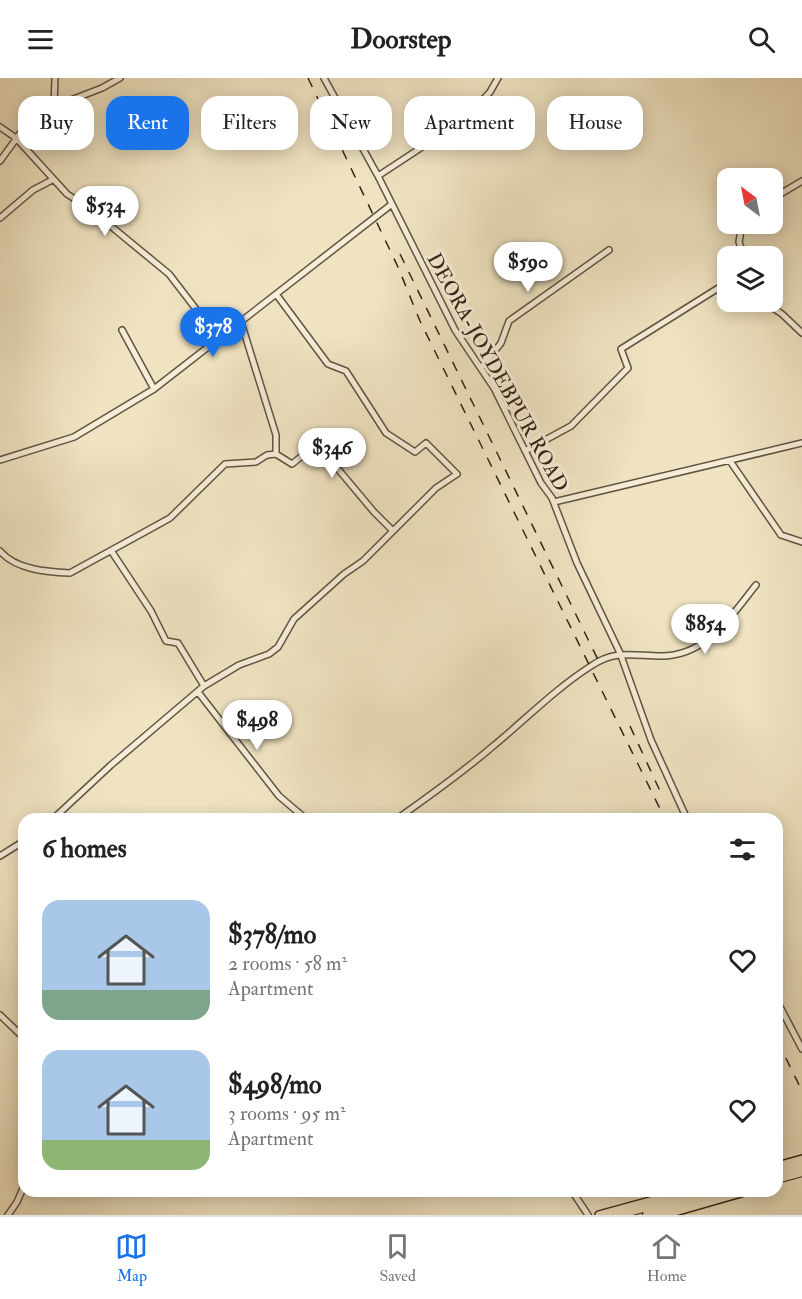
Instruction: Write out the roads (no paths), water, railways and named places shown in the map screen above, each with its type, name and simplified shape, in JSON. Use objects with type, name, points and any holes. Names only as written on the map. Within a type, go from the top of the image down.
[{"type":"highway","points":[[783,1170],[802,1165]]},
{"type":"highway","points":[[783,1179],[802,1174]]},
{"type":"highway","points":[[617,1215],[684,1197]]},
{"type":"highway","points":[[647,1215],[712,1197]]},
{"type":"main road","points":[[783,1164],[802,1159]]},
{"type":"main road","points":[[599,1215],[665,1197]]},
{"type":"main road","points":[[664,1215],[727,1197]]},
{"type":"street","points":[[54,96],[55,78]]},
{"type":"street","points":[[81,96],[120,78]]},
{"type":"street","name":"DEORA-JOYDEBPUR ROAD","points":[[324,78],[378,176],[455,330],[481,368],[554,502],[577,563],[620,653],[651,740],[684,813]]},
{"type":"street","points":[[378,176],[445,132],[460,125],[490,92],[498,78]]},
{"type":"street","points":[[0,127],[16,138],[52,180],[170,275],[219,339]]},
{"type":"street","points":[[0,161],[18,136]]},
{"type":"street","points":[[0,218],[33,190],[52,180]]},
{"type":"street","points":[[783,192],[802,181]]},
{"type":"street","points":[[0,460],[74,437],[154,389],[392,204]]},
{"type":"street","points":[[481,368],[501,343],[508,322],[609,250]]},
{"type":"street","points":[[525,452],[571,426],[628,368],[621,350],[717,289]]},
{"type":"street","points":[[59,813],[111,765],[204,686],[239,665],[269,654],[278,647],[294,619],[344,574],[363,561],[436,488],[457,474],[426,443],[415,452],[386,433],[344,369],[328,364],[276,294]]},
{"type":"street","points":[[776,312],[802,333]]},
{"type":"street","points":[[241,322],[276,435],[276,454]]},
{"type":"street","points":[[122,330],[154,389]]},
{"type":"street","points":[[554,502],[802,443]]},
{"type":"street","points":[[0,551],[5,557],[42,573],[54,571],[69,574],[170,518],[225,464],[256,462],[269,454],[276,454],[292,464],[315,444],[319,445],[374,512],[393,531]]},
{"type":"street","points":[[730,461],[782,535],[802,542]]},
{"type":"street","points":[[112,552],[151,611],[166,641],[178,643],[204,686]]},
{"type":"street","points":[[405,813],[473,763],[546,699],[591,666],[620,653],[663,656],[690,651],[727,624],[756,585]]},
{"type":"street","points":[[198,692],[279,796],[299,813]]},
{"type":"street","points":[[0,856],[18,846]]},
{"type":"street","points":[[783,1013],[802,1049]]},
{"type":"street","points":[[0,1015],[18,1032]]},
{"type":"street","points":[[8,1215],[19,1197]]},
{"type":"street","points":[[576,1197],[588,1215]]},
{"type":"railway","points":[[308,78],[398,267],[420,321],[662,813]]},
{"type":"railway","points":[[400,254],[601,666]]},
{"type":"railway","points":[[630,726],[660,791]]},
{"type":"railway","points":[[783,1052],[802,1091]]}]
